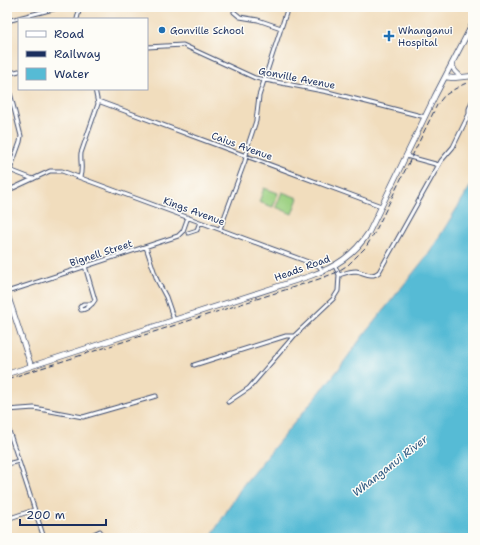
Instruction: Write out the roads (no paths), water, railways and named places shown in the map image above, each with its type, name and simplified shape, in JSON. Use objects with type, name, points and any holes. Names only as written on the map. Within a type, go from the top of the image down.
[{"type":"main road","name":"Heads Road","points":[[7,374],[323,272],[335,266],[350,255],[360,245],[369,232],[473,23]]},
{"type":"main road","points":[[452,65],[461,77]]},
{"type":"main road","points":[[445,77],[451,78],[473,76]]},
{"type":"main road","points":[[7,292],[31,366]]},
{"type":"street","points":[[19,18],[61,7]]},
{"type":"street","points":[[77,18],[80,7]]},
{"type":"street","points":[[220,229],[246,156],[256,121],[259,96],[288,7]]},
{"type":"street","points":[[234,12],[240,17],[258,20],[281,28]]},
{"type":"street","points":[[7,21],[18,18]]},
{"type":"street","name":"Gonville Avenue","points":[[148,47],[183,45],[249,76],[328,92],[425,117]]},
{"type":"street","points":[[7,74],[18,71]]},
{"type":"street","points":[[7,81],[21,136],[20,142],[8,169],[33,179]]},
{"type":"street","points":[[80,177],[82,172],[80,160],[81,153],[97,108],[98,101],[95,90]]},
{"type":"street","points":[[339,276],[354,271],[374,276],[379,272],[439,165],[453,147],[469,114],[469,109],[473,99]]},
{"type":"street","name":"Caius Avenue","points":[[98,101],[381,206]]},
{"type":"street","points":[[406,156],[439,165]]},
{"type":"street","name":"Kings Avenue","points":[[33,179],[50,171],[56,170],[80,177],[320,266],[323,272]]},
{"type":"street","points":[[7,191],[33,179]]},
{"type":"street","name":"Bignell Street","points":[[7,292],[180,235],[188,217]]},
{"type":"street","points":[[188,233],[197,230],[200,222]]},
{"type":"street","points":[[146,247],[157,280],[166,297],[174,320]]},
{"type":"street","points":[[85,266],[95,297],[92,304]]},
{"type":"street","points":[[228,402],[249,388],[294,336],[333,299],[338,291],[339,276],[335,266]]},
{"type":"street","points":[[194,365],[286,336],[294,336]]},
{"type":"street","points":[[7,410],[34,408],[83,417],[156,396]]},
{"type":"street","points":[[7,425],[44,538]]},
{"type":"street","points":[[7,464],[18,461]]},
{"type":"street","points":[[7,519],[34,510]]},
{"type":"street","points":[[85,538],[100,531]]},
{"type":"water","name":"Whanganui River","points":[[473,182],[473,538],[210,538],[243,485],[338,370],[362,337],[430,252]]},
{"type":"railway","points":[[7,379],[319,279],[335,273],[348,265],[366,247],[375,232],[437,105],[444,96],[453,90],[464,84],[473,82]]},
{"type":"place","name":"Gonville School","points":[[162,30]]},
{"type":"place","name":"Whanganui Hospital","points":[[389,36]]}]
